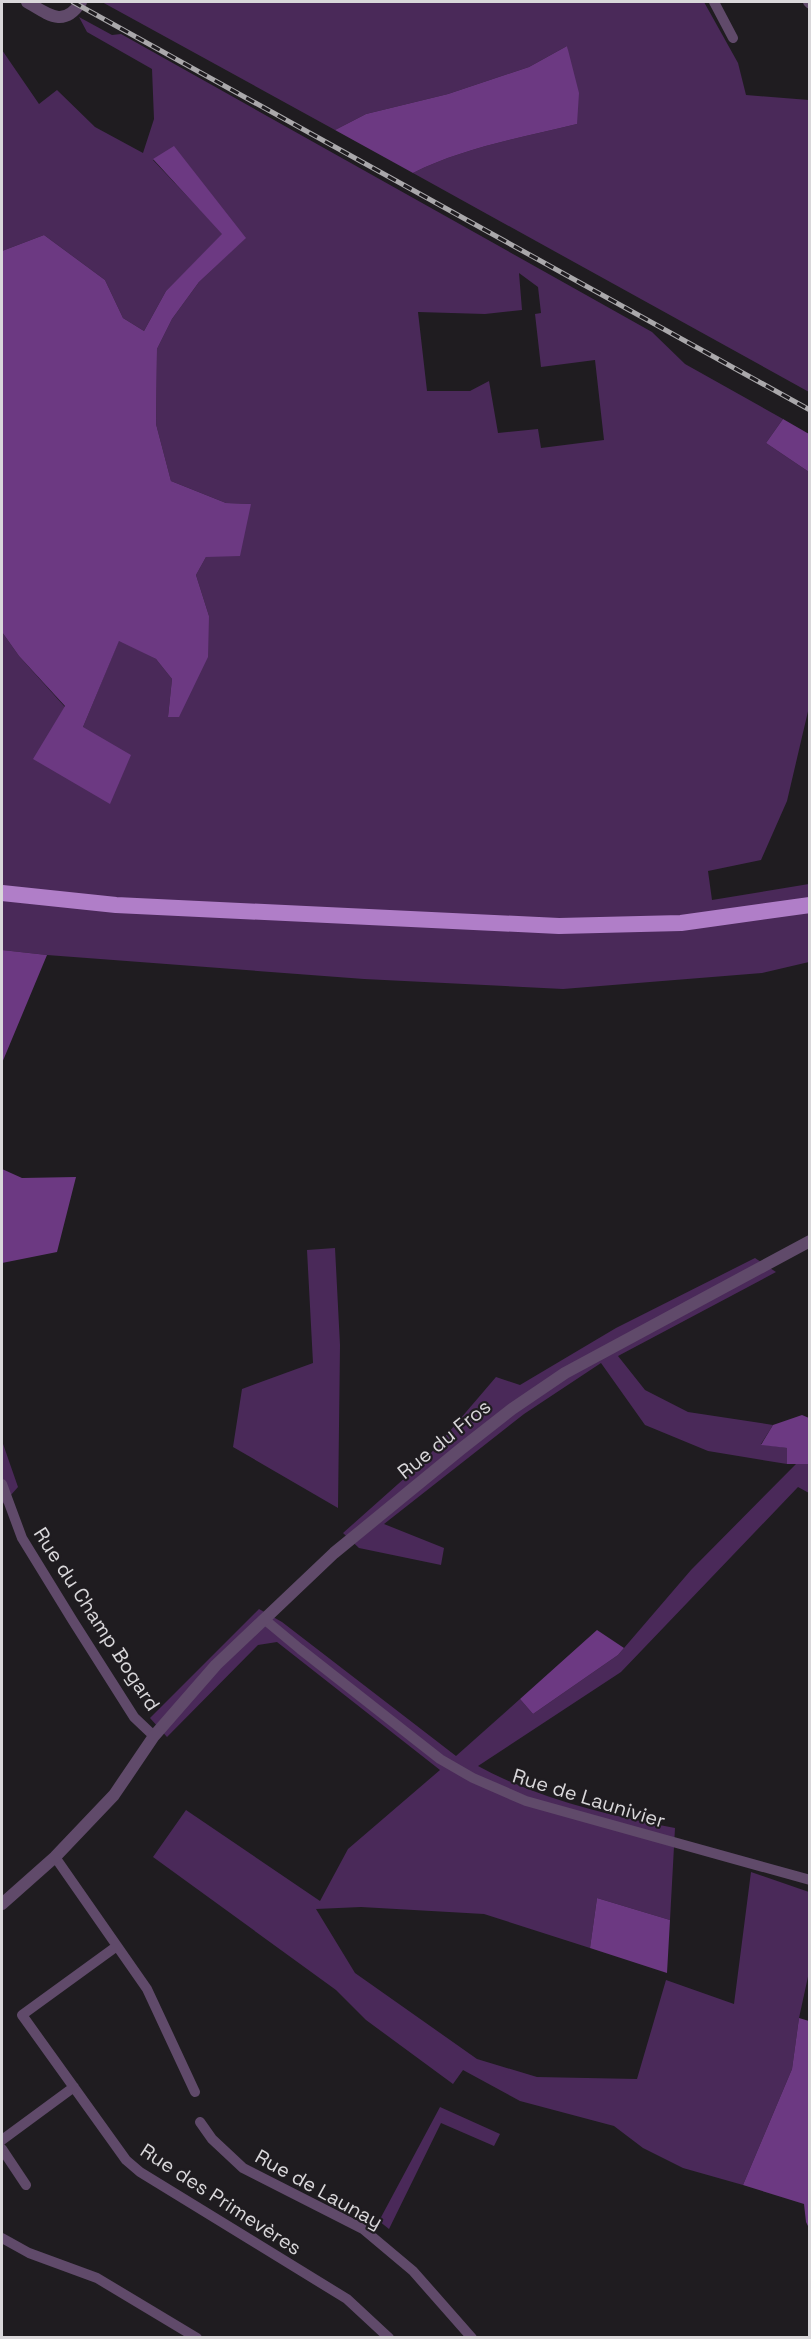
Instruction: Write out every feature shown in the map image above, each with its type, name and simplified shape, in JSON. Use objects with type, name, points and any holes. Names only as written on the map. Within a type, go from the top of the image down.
[{"type":"highway","points":[[2,893],[116,905],[559,926],[681,923],[810,905]]},
{"type":"street","points":[[27,2],[53,16],[67,16],[81,2]]},
{"type":"street","points":[[714,2],[733,38]]},
{"type":"street","name":"Rue du Fros","points":[[2,1904],[55,1857],[114,1795],[154,1736],[216,1665],[334,1553],[512,1409],[565,1373],[810,1241]]},
{"type":"street","name":"Rue du Champ Bogard","points":[[2,1484],[22,1538],[134,1717],[154,1736]]},
{"type":"street","name":"Rue de Launivier","points":[[264,1619],[440,1759],[473,1778],[525,1801],[810,1880]]},
{"type":"street","points":[[55,1857],[147,1989],[195,2092]]},
{"type":"street","name":"Rue des Primevères","points":[[117,1946],[22,2015],[126,2160],[140,2172],[347,2300],[389,2337]]},
{"type":"street","points":[[2,2140],[74,2087]]},
{"type":"street","name":"Rue de Launay","points":[[200,2122],[212,2139],[243,2168],[363,2229],[413,2271],[472,2337]]},
{"type":"street","points":[[2,2149],[26,2185]]},
{"type":"street","points":[[2,2238],[28,2253],[97,2278],[197,2337]]},
{"type":"shaded area","points":[[102,2],[704,2],[738,63],[746,95],[809,100],[809,392],[413,173],[472,150],[577,124],[567,46],[529,67],[448,94],[366,114],[335,130]]},
{"type":"shaded area","points":[[79,17],[112,35],[121,34],[652,332],[685,364],[783,419],[766,443],[809,472],[809,707],[787,801],[761,860],[708,871],[712,900],[809,884],[809,962],[762,973],[563,989],[364,979],[2,950],[2,632],[19,656],[83,727],[119,640],[156,659],[172,679],[168,717],[209,616],[196,575],[206,557],[251,504],[226,503],[171,481],[156,424],[157,349],[172,319],[199,282],[245,238],[174,147],[153,160],[223,234],[166,291],[144,331],[123,318],[105,280],[44,235],[2,251],[2,50],[39,104],[57,90],[95,127],[143,153],[154,119],[152,69],[87,32]],"holes":[[[519,273],[538,287],[541,313],[535,314],[541,367],[595,360],[604,440],[541,448],[538,429],[498,433],[489,381],[470,391],[427,391],[418,312],[485,314],[522,310]]]},
{"type":"shaded area","points":[[567,46],[579,93],[577,124],[472,150],[413,173],[335,130],[366,114],[448,94],[529,67]]},
{"type":"shaded area","points":[[174,146],[246,238],[199,282],[172,319],[157,349],[156,424],[171,481],[226,503],[251,504],[240,556],[206,557],[196,575],[209,616],[208,657],[179,717],[168,717],[172,679],[156,659],[119,641],[83,727],[131,755],[110,804],[33,759],[65,706],[19,656],[2,632],[2,251],[44,235],[105,280],[123,318],[144,331],[166,291],[222,234],[153,159]]},
{"type":"shaded area","points":[[783,419],[809,434],[809,472],[766,443]]},
{"type":"shaded area","points":[[2,950],[47,955],[2,1063]]},
{"type":"shaded area","points":[[2,1169],[22,1178],[76,1177],[57,1252],[2,1263]]},
{"type":"shaded area","points":[[335,1248],[340,1345],[338,1508],[233,1447],[242,1389],[313,1363],[307,1250]]},
{"type":"shaded area","points":[[755,1258],[776,1272],[618,1356],[645,1390],[688,1412],[773,1425],[761,1444],[787,1448],[787,1464],[708,1451],[645,1425],[601,1363],[524,1414],[384,1524],[444,1548],[441,1565],[359,1548],[343,1533],[425,1460],[496,1377],[520,1385],[616,1328]]},
{"type":"shaded area","points":[[802,1415],[809,1418],[809,1464],[787,1464],[787,1448],[761,1445],[773,1425]]},
{"type":"shaded area","points":[[2,1441],[18,1487],[2,1505]]},
{"type":"shaded area","points":[[796,1464],[809,1464],[809,1493],[798,1487],[621,1672],[478,1766],[549,1797],[625,1818],[675,1828],[670,1920],[597,1898],[590,1948],[484,1914],[361,1907],[316,1909],[355,1973],[477,2059],[537,2077],[637,2079],[666,1980],[734,2004],[751,1872],[809,1892],[809,1972],[799,2018],[792,2069],[743,2185],[683,2168],[643,2148],[614,2126],[520,2101],[463,2070],[453,2084],[366,2020],[336,1990],[153,1857],[186,1810],[320,1901],[348,1849],[440,1770],[277,1642],[258,1645],[167,1737],[150,1718],[259,1609],[282,1622],[456,1756],[520,1699],[533,1714],[618,1655],[691,1570]]},
{"type":"shaded area","points":[[597,1630],[624,1648],[618,1655],[533,1714],[520,1699]]},
{"type":"shaded area","points":[[597,1898],[670,1920],[667,1973],[590,1948]]},
{"type":"shaded area","points":[[799,2018],[809,2021],[809,2228],[804,2204],[743,2185],[792,2069]]},
{"type":"shaded area","points":[[440,2107],[500,2134],[494,2146],[441,2123],[389,2229],[379,2221]]},
{"type":"railway","points":[[73,2],[810,410]]}]
